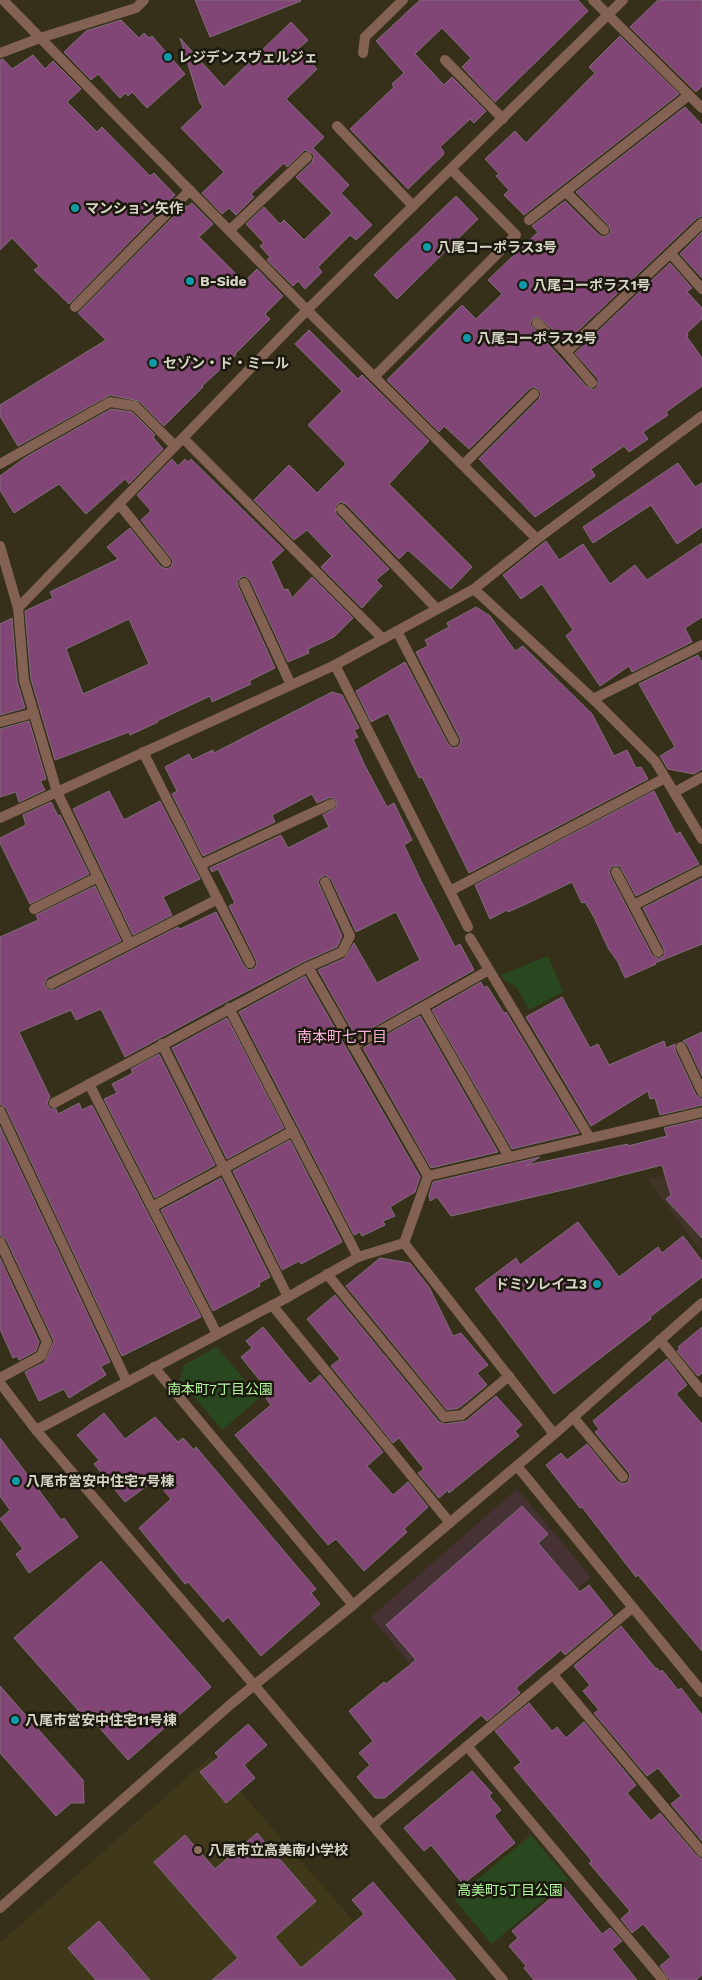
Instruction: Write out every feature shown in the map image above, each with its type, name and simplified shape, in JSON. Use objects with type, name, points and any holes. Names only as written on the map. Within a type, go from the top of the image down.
[{"type":"street","points":[[3,0],[307,310],[537,539]]},
{"type":"street","points":[[0,52],[136,8],[144,0]]},
{"type":"street","points":[[363,53],[365,37],[403,0]]},
{"type":"street","points":[[593,0],[702,108]]},
{"type":"street","points":[[18,608],[307,310],[623,0]]},
{"type":"street","points":[[445,60],[503,119]]},
{"type":"street","points":[[529,220],[689,95]]},
{"type":"street","points":[[337,126],[413,206]]},
{"type":"street","points":[[230,230],[307,157]]},
{"type":"street","points":[[374,377],[516,235],[451,169]]},
{"type":"street","points":[[75,307],[190,190]]},
{"type":"street","points":[[566,192],[604,230]]},
{"type":"street","points":[[566,352],[702,223]]},
{"type":"street","points":[[671,254],[702,289]]},
{"type":"street","points":[[537,323],[566,352],[592,383]]},
{"type":"street","points":[[463,465],[534,394]]},
{"type":"street","points":[[0,464],[110,402],[135,406],[175,446]]},
{"type":"street","points":[[0,818],[335,665],[474,589],[537,539],[702,416]]},
{"type":"street","points":[[183,438],[383,639]]},
{"type":"street","points":[[119,504],[166,562]]},
{"type":"street","points":[[341,508],[437,609]]},
{"type":"street","points":[[0,546],[18,608],[24,680],[57,792],[130,944]]},
{"type":"street","points":[[244,583],[291,685]]},
{"type":"street","points":[[474,589],[593,699],[655,761],[702,839]]},
{"type":"street","points":[[397,631],[454,740]]},
{"type":"street","points":[[593,699],[702,645]]},
{"type":"street","points":[[335,665],[468,927]]},
{"type":"street","points":[[0,722],[34,713]]},
{"type":"street","points":[[143,752],[250,963]]},
{"type":"street","points":[[675,792],[702,777]]},
{"type":"street","points":[[450,891],[665,778]]},
{"type":"street","points":[[200,865],[332,804]]},
{"type":"street","points":[[634,905],[702,870]]},
{"type":"street","points":[[616,872],[658,952]]},
{"type":"street","points":[[34,909],[98,877]]},
{"type":"street","points":[[54,1103],[229,1008],[308,967],[342,952],[350,936],[325,882]]},
{"type":"street","points":[[51,984],[218,899]]},
{"type":"street","points":[[470,938],[590,1138]]},
{"type":"street","points":[[308,967],[428,1176],[404,1243]]},
{"type":"street","points":[[353,1046],[489,970]]},
{"type":"street","points":[[423,1007],[509,1157]]},
{"type":"street","points":[[229,1008],[358,1257]]},
{"type":"street","points":[[162,1044],[288,1297]]},
{"type":"street","points":[[680,1047],[702,1092]]},
{"type":"street","points":[[89,1084],[217,1334]]},
{"type":"street","points":[[0,1111],[127,1382]]},
{"type":"street","points":[[428,1176],[702,1112]]},
{"type":"street","points":[[152,1207],[293,1131]]},
{"type":"street","points":[[0,1242],[47,1342],[41,1356],[0,1378]]},
{"type":"street","points":[[36,1430],[288,1297],[358,1257],[404,1243]]},
{"type":"street","points":[[404,1243],[554,1434]]},
{"type":"street","points":[[327,1274],[444,1417],[462,1415],[509,1376]]},
{"type":"street","points":[[0,1908],[231,1704],[353,1606],[554,1434],[702,1303]]},
{"type":"street","points":[[272,1305],[450,1523]]},
{"type":"street","points":[[660,1340],[702,1392]]},
{"type":"street","points":[[154,1367],[353,1606]]},
{"type":"street","points":[[0,1383],[36,1430],[503,1980]]},
{"type":"street","points":[[573,1417],[623,1477]]},
{"type":"street","points":[[517,1466],[702,1692]]},
{"type":"street","points":[[373,1825],[632,1608]]},
{"type":"street","points":[[553,1674],[702,1852]]},
{"type":"street","points":[[468,1746],[663,1980]]},
{"type":"shaded area","points":[[702,1168],[702,1253],[648,1179]]},
{"type":"shaded area","points":[[517,1489],[591,1577],[442,1702],[371,1617]]},
{"type":"shaded area","name":"八尾市立高美南小学校","points":[[210,1757],[405,1980],[0,1980],[0,1943]]},
{"type":"green space","points":[[548,956],[563,992],[529,1010],[516,986],[504,980],[501,975]]},
{"type":"green space","name":"南本町7丁目公園","points":[[217,1347],[260,1398],[222,1430],[180,1380],[184,1365]]},
{"type":"green space","name":"高美町5丁目公園","points":[[531,1835],[568,1879],[492,1944],[454,1899]]},
{"type":"building","points":[[195,0],[300,0],[301,1],[210,37]]},
{"type":"building","points":[[420,0],[578,0],[588,11],[495,102],[462,67],[471,58],[442,28],[415,54],[444,85],[452,77],[486,111],[474,123],[470,119],[440,147],[444,152],[443,155],[408,189],[350,129],[394,87],[392,84],[404,73],[376,41]]},
{"type":"building","points":[[658,0],[702,0],[702,86],[696,92],[630,27]]},
{"type":"building","points":[[121,20],[139,38],[144,33],[149,38],[152,36],[185,74],[147,108],[132,92],[128,96],[126,93],[120,98],[98,74],[91,80],[64,52],[86,31]]},
{"type":"building","points":[[291,22],[308,40],[298,49],[317,69],[286,99],[324,137],[313,148],[349,185],[341,193],[372,225],[356,240],[350,235],[318,267],[322,272],[305,289],[298,281],[293,286],[267,260],[270,257],[260,246],[264,243],[246,224],[264,207],[280,224],[284,220],[304,240],[332,213],[296,177],[312,162],[314,156],[312,153],[305,150],[287,167],[284,163],[251,194],[254,197],[236,215],[229,208],[222,214],[202,193],[224,172],[181,128],[203,107],[200,103],[180,38],[224,87]]},
{"type":"building","points":[[620,36],[679,94],[524,215],[504,195],[509,190],[496,176],[499,174],[485,159],[515,131],[526,143],[595,73],[589,67]]},
{"type":"building","points":[[33,55],[45,69],[53,61],[81,89],[67,102],[97,132],[102,127],[150,176],[154,173],[175,195],[69,304],[34,270],[39,266],[12,238],[0,250],[0,60],[3,59],[12,69]]},
{"type":"building","points":[[685,107],[702,125],[702,216],[697,218],[566,342],[539,317],[533,318],[530,324],[587,387],[594,390],[598,386],[598,379],[575,353],[670,263],[692,288],[687,292],[702,308],[702,319],[687,333],[687,337],[702,358],[702,386],[666,412],[668,415],[643,432],[648,439],[629,452],[624,446],[591,469],[595,476],[535,517],[479,459],[539,399],[541,393],[538,389],[533,387],[529,389],[469,449],[444,426],[439,432],[387,380],[462,305],[476,319],[502,294],[488,280],[538,232],[532,226],[565,201],[599,235],[603,237],[608,235],[611,231],[609,226],[576,192]]},
{"type":"building","name":"八尾コーポラス3号","points":[[456,196],[478,219],[397,299],[374,275]]},
{"type":"building","points":[[192,203],[213,224],[199,237],[244,282],[257,269],[283,296],[265,314],[270,319],[164,426],[139,401],[110,395],[18,446],[0,416],[0,405],[106,340],[78,313],[185,205],[187,207]]},
{"type":"building","points":[[702,232],[702,278],[680,254]]},
{"type":"building","points":[[309,330],[358,379],[362,375],[429,441],[389,484],[472,567],[451,589],[408,550],[399,559],[346,504],[340,502],[335,507],[336,514],[389,569],[376,580],[382,586],[362,608],[321,567],[332,556],[307,530],[294,540],[254,500],[289,465],[317,493],[346,464],[308,425],[342,391],[295,344]]},
{"type":"building","points":[[111,409],[132,412],[155,435],[153,437],[163,449],[129,484],[125,479],[86,514],[59,484],[14,513],[0,490],[0,476],[26,457]]},
{"type":"building","points":[[172,459],[178,466],[185,459],[188,462],[191,459],[284,550],[271,562],[284,590],[288,589],[292,598],[312,577],[353,618],[334,637],[308,649],[309,653],[288,662],[250,580],[245,576],[241,577],[237,582],[238,586],[275,668],[249,681],[251,684],[212,702],[210,696],[130,735],[129,732],[55,760],[31,679],[25,611],[53,598],[50,592],[118,559],[107,547],[130,528],[161,567],[167,569],[171,567],[173,561],[141,520],[151,511],[137,495]],"holes":[[[129,619],[149,664],[83,694],[66,649]]]},
{"type":"building","points":[[678,463],[695,487],[702,483],[702,527],[677,544],[651,505],[593,543],[583,527]]},
{"type":"building","points":[[546,541],[559,560],[583,544],[610,584],[635,565],[647,580],[702,543],[702,617],[685,628],[692,642],[632,672],[629,666],[600,686],[566,636],[573,630],[542,584],[521,599],[503,575]]},
{"type":"building","points":[[476,607],[490,616],[515,651],[523,646],[592,714],[614,756],[627,750],[636,768],[641,767],[648,779],[469,873],[422,777],[419,778],[388,713],[371,722],[356,691],[405,662],[448,744],[453,748],[458,747],[461,742],[460,738],[416,652],[428,646],[425,640],[449,627],[447,623]]},
{"type":"building","points":[[12,618],[17,681],[25,708],[0,715],[0,624]]},
{"type":"building","points":[[698,655],[702,662],[702,769],[694,774],[668,769],[660,756],[675,747],[639,684]]},
{"type":"building","points":[[332,692],[342,695],[359,728],[354,730],[358,737],[353,739],[364,764],[387,807],[394,803],[412,840],[404,845],[422,883],[455,947],[460,944],[474,970],[356,1037],[318,970],[345,958],[354,943],[377,983],[420,960],[396,912],[356,932],[331,879],[325,875],[318,882],[342,936],[337,947],[305,961],[125,1057],[101,1009],[76,1020],[71,1010],[19,1032],[50,1097],[47,1103],[50,1109],[56,1109],[58,1114],[79,1103],[82,1110],[92,1105],[201,1317],[122,1356],[6,1108],[0,1104],[0,937],[38,920],[36,915],[95,886],[121,941],[47,978],[44,984],[48,990],[54,990],[178,927],[180,929],[216,912],[244,966],[249,970],[254,969],[257,964],[256,960],[229,906],[235,903],[218,869],[212,872],[210,868],[281,835],[288,848],[329,827],[323,815],[336,808],[337,802],[331,797],[317,803],[312,794],[272,815],[275,822],[203,856],[172,794],[177,791],[165,767],[189,754],[192,760],[213,750],[214,753]]},
{"type":"building","points":[[29,721],[46,779],[40,781],[45,790],[19,802],[16,792],[0,797],[0,729]]},
{"type":"building","points":[[109,791],[124,820],[160,801],[200,879],[163,897],[172,915],[133,935],[73,809]]},
{"type":"building","points":[[654,791],[676,834],[680,832],[699,864],[636,896],[620,866],[612,866],[609,871],[610,875],[652,955],[658,959],[664,956],[664,949],[643,908],[702,878],[702,944],[655,963],[625,978],[618,962],[608,948],[594,917],[585,902],[582,903],[572,882],[490,919],[475,885]]},
{"type":"building","points":[[51,802],[58,816],[60,815],[89,874],[30,904],[0,843],[0,838],[26,825],[23,815]]},
{"type":"building","points":[[305,976],[420,1177],[415,1192],[390,1207],[395,1216],[383,1221],[385,1225],[362,1236],[360,1232],[354,1235],[239,1012]]},
{"type":"building","points":[[481,982],[484,988],[487,986],[504,1013],[506,1012],[579,1133],[512,1149],[432,1010]]},
{"type":"building","points":[[562,997],[590,1048],[598,1044],[609,1065],[664,1041],[666,1048],[675,1044],[675,1050],[696,1095],[702,1099],[702,1105],[660,1115],[655,1098],[650,1099],[648,1091],[591,1126],[526,1017]]},
{"type":"building","points":[[420,1016],[498,1152],[431,1168],[363,1048]]},
{"type":"building","points":[[227,1018],[284,1128],[227,1159],[172,1048]]},
{"type":"building","points":[[702,1032],[702,1076],[687,1044],[683,1041]]},
{"type":"building","points":[[159,1054],[215,1165],[155,1198],[104,1099],[117,1093],[112,1084],[133,1073],[131,1069]]},
{"type":"building","points":[[702,1119],[702,1238],[666,1199],[671,1195],[662,1165],[451,1216],[437,1197],[430,1201],[429,1195],[433,1182],[540,1157],[527,1165],[628,1144],[628,1146],[667,1136],[664,1128]]},
{"type":"building","points":[[0,1127],[110,1362],[101,1366],[106,1375],[69,1398],[64,1389],[39,1401],[25,1372],[45,1362],[54,1341],[6,1239],[0,1235]]},
{"type":"building","points":[[290,1140],[342,1242],[301,1264],[299,1261],[282,1270],[233,1171]]},
{"type":"building","points":[[221,1178],[270,1277],[259,1283],[260,1286],[213,1311],[161,1210]]},
{"type":"building","points":[[578,1222],[619,1277],[658,1247],[662,1253],[683,1236],[702,1261],[702,1277],[554,1394],[475,1289],[516,1258],[520,1265]]},
{"type":"building","points":[[0,1258],[39,1342],[36,1351],[19,1360],[17,1356],[13,1358],[0,1329]]},
{"type":"building","points":[[380,1258],[410,1263],[429,1287],[453,1336],[461,1333],[488,1365],[477,1373],[487,1385],[459,1408],[447,1410],[346,1286]]},
{"type":"building","points":[[335,1295],[439,1422],[445,1424],[466,1421],[496,1396],[522,1425],[515,1431],[519,1436],[449,1493],[448,1490],[439,1498],[418,1473],[424,1469],[399,1438],[393,1443],[331,1366],[340,1359],[307,1319]]},
{"type":"building","points":[[263,1327],[310,1384],[320,1375],[383,1452],[367,1466],[393,1495],[408,1482],[428,1507],[404,1529],[407,1532],[364,1571],[336,1539],[328,1545],[235,1435],[271,1405],[266,1398],[271,1394],[241,1357],[252,1348],[246,1341]]},
{"type":"building","points":[[702,1327],[702,1373],[698,1376],[677,1351],[680,1349],[678,1347]]},
{"type":"building","points":[[667,1359],[687,1385],[676,1394],[702,1424],[702,1651],[638,1575],[636,1577],[582,1507],[580,1508],[546,1465],[561,1453],[567,1460],[587,1444],[618,1482],[624,1484],[628,1482],[629,1473],[595,1432],[599,1429],[593,1421]]},
{"type":"building","points":[[104,1413],[125,1439],[155,1417],[178,1442],[183,1438],[194,1450],[196,1447],[316,1589],[311,1593],[320,1604],[261,1656],[228,1617],[223,1622],[188,1582],[185,1584],[139,1528],[171,1499],[155,1480],[125,1502],[94,1464],[99,1460],[77,1435]]},
{"type":"building","name":"八尾市営安中住宅7号棟","points":[[0,1438],[61,1520],[64,1518],[78,1537],[29,1573],[16,1554],[23,1549],[0,1519],[10,1510],[0,1496]]},
{"type":"building","points":[[522,1506],[548,1534],[538,1543],[580,1592],[589,1585],[613,1615],[565,1655],[561,1650],[516,1688],[520,1693],[487,1721],[481,1715],[385,1798],[375,1798],[357,1777],[370,1765],[359,1753],[373,1741],[349,1711],[384,1682],[386,1684],[416,1660],[386,1625]]},
{"type":"building","points":[[101,1561],[211,1687],[128,1760],[97,1725],[94,1728],[14,1638]]},
{"type":"building","points":[[621,1626],[656,1669],[660,1672],[662,1670],[678,1690],[681,1688],[702,1715],[702,1841],[671,1804],[681,1796],[658,1768],[647,1776],[594,1713],[599,1710],[583,1691],[590,1685],[574,1666]]},
{"type":"building","name":"八尾市営安中住宅11号棟","points":[[0,1686],[83,1780],[84,1803],[71,1803],[56,1816],[0,1753]]},
{"type":"building","points":[[529,1703],[552,1731],[557,1727],[566,1738],[584,1722],[636,1785],[627,1793],[651,1821],[660,1813],[697,1856],[702,1859],[702,1975],[696,1980],[670,1980],[660,1966],[671,1957],[643,1924],[632,1933],[621,1919],[630,1911],[589,1863],[592,1861],[514,1768],[521,1762],[495,1731]]},
{"type":"building","points":[[248,1724],[267,1745],[244,1765],[255,1778],[226,1803],[200,1772],[219,1757],[215,1753]]},
{"type":"building","points":[[472,1771],[492,1793],[489,1796],[501,1810],[494,1816],[515,1843],[463,1884],[431,1845],[424,1851],[404,1828]]},
{"type":"building","points":[[257,1833],[316,1901],[275,1937],[301,1968],[364,1914],[352,1900],[373,1882],[456,1980],[212,1980],[238,1958],[154,1862],[185,1835],[215,1869]]},
{"type":"building","points":[[564,1887],[602,1934],[610,1928],[622,1941],[612,1949],[637,1980],[534,1980],[524,1968],[526,1966],[509,1946],[518,1938],[512,1931]]},
{"type":"building","points":[[99,1921],[150,1980],[96,1980],[68,1948]]},
{"type":"place","name":"レジデンスヴェルジェ","points":[[168,57]]},
{"type":"place","name":"マンション矢作","points":[[75,208]]},
{"type":"place","name":"八尾コーポラス3号","points":[[427,247]]},
{"type":"place","name":"B-Side","points":[[190,281]]},
{"type":"place","name":"八尾コーポラス1号","points":[[523,285]]},
{"type":"place","name":"八尾コーポラス2号","points":[[467,338]]},
{"type":"place","name":"セゾン・ド・ミール","points":[[153,363]]},
{"type":"place","name":"ドミソレイユ3","points":[[597,1284]]},
{"type":"place","name":"八尾市営安中住宅7号棟","points":[[16,1481]]},
{"type":"place","name":"八尾市営安中住宅11号棟","points":[[15,1720]]},
{"type":"place","name":"八尾市立高美南小学校","points":[[198,1850]]},
{"type":"district","name":"南本町七丁目","points":[[342,1037]]}]
